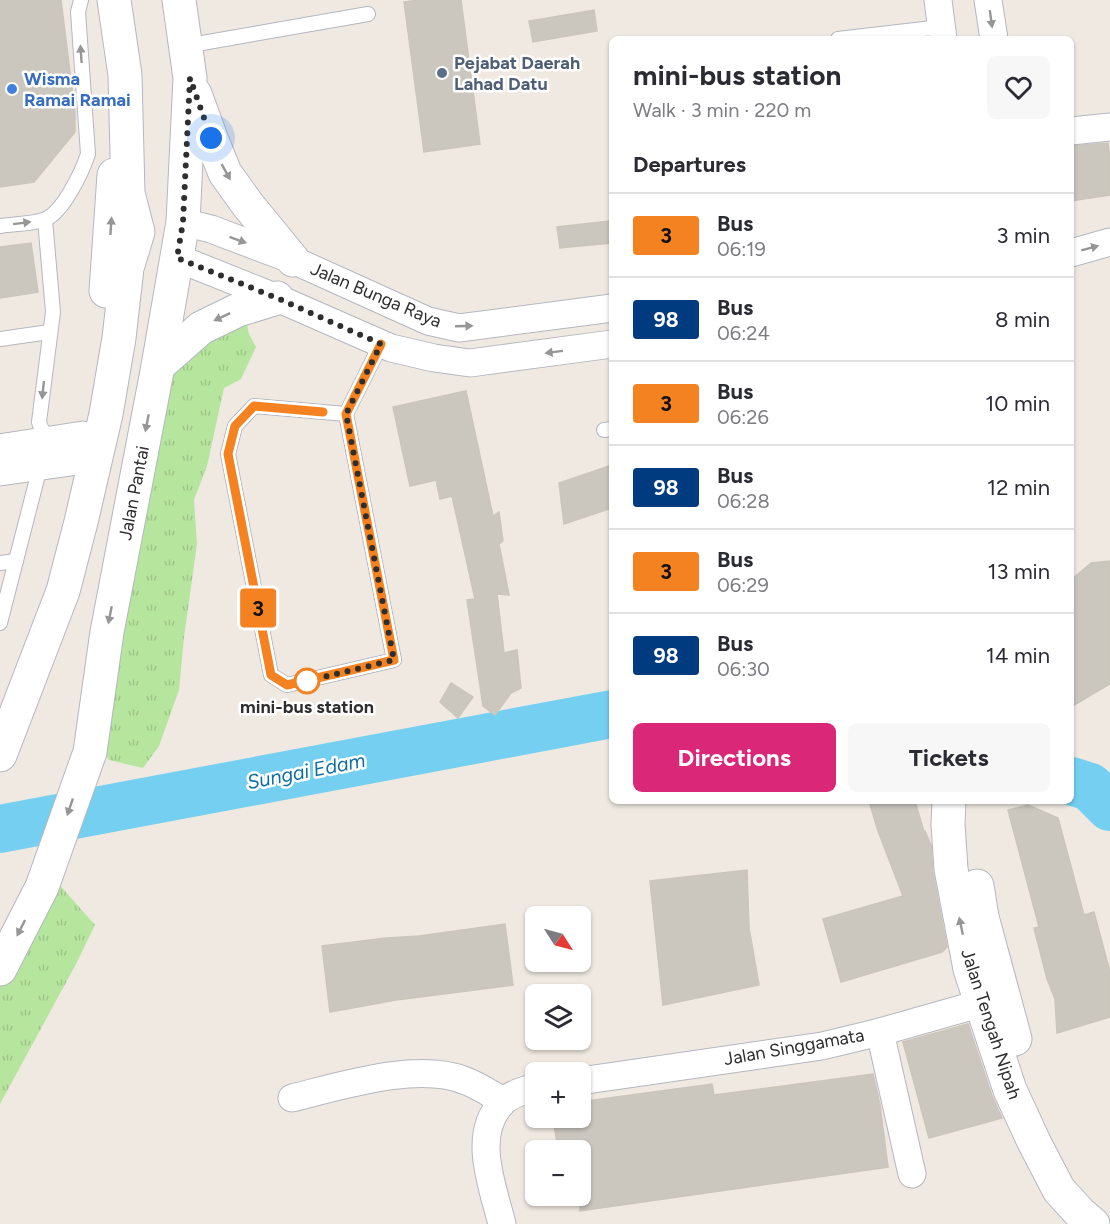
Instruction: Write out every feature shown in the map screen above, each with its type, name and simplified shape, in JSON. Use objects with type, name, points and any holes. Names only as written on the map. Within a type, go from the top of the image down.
[{"type":"street","points":[[0,755],[63,591],[106,414],[119,338],[127,268],[138,232],[128,192],[125,75],[112,0]]},
{"type":"street","points":[[0,755],[51,593],[73,445],[107,283],[115,156],[112,0]]},
{"type":"street","name":"Jalan Pantai","points":[[0,969],[42,887],[90,752],[107,632],[183,222],[190,78],[179,0]]},
{"type":"street","points":[[938,0],[942,33]]},
{"type":"street","points":[[988,0],[994,36]]},
{"type":"street","points":[[190,78],[225,172],[293,260]]},
{"type":"street","points":[[1074,131],[1110,127]]},
{"type":"street","points":[[138,232],[154,223],[183,222]]},
{"type":"street","name":"Jalan Bunga Raya","points":[[183,222],[211,229],[293,260],[428,321],[459,328],[609,308]]},
{"type":"street","points":[[138,232],[157,250],[177,258]]},
{"type":"street","points":[[1074,252],[1110,242]]},
{"type":"street","name":"Jalan Bunga Raya","points":[[177,258],[277,298],[391,348],[434,358],[470,363],[609,344]]},
{"type":"street","points":[[158,366],[201,328],[238,310],[277,298]]},
{"type":"street","points":[[0,448],[73,445]]},
{"type":"street","points":[[0,472],[40,467],[73,445]]},
{"type":"street","name":"Jalan Tengah Nipah","points":[[949,804],[951,869],[970,969],[993,1000],[1027,1084],[1071,1174],[1110,1215]]},
{"type":"street","name":"Jalan Tengah Nipah","points":[[968,804],[966,824],[993,1000],[1010,1090],[1059,1190],[1093,1224]]},
{"type":"street","name":"Jalan Singgamata","points":[[591,1079],[822,1046],[993,1000]]},
{"type":"street","points":[[880,1032],[912,1174]]},
{"type":"street","points":[[292,1098],[409,1073],[439,1074],[465,1080],[503,1101]]},
{"type":"street","points":[[502,1224],[489,1172],[486,1145],[490,1120],[503,1101],[525,1091]]},
{"type":"street","points":[[1093,1224],[1110,1215]]},
{"type":"lane","points":[[0,226],[45,220],[66,199],[83,170],[88,154],[78,4]]},
{"type":"lane","points":[[186,46],[368,14]]},
{"type":"lane","points":[[895,36],[942,33]]},
{"type":"lane","points":[[45,220],[53,312],[39,422],[46,434],[73,445]]},
{"type":"lane","points":[[0,339],[49,332]]},
{"type":"lane","points":[[346,414],[254,406],[235,426],[228,454],[271,675],[287,685],[394,660],[346,414],[381,344]]},
{"type":"lane","points":[[0,623],[40,467]]},
{"type":"lane","points":[[0,563],[16,561]]},
{"type":"green space","points":[[245,315],[249,334],[256,347],[241,379],[224,388],[207,466],[194,500],[197,544],[179,690],[159,746],[143,768],[109,760],[99,747],[165,369]]},
{"type":"green space","points":[[56,881],[95,925],[0,1104],[0,968]]},
{"type":"building","points":[[0,0],[61,0],[75,112],[75,132],[34,182],[0,187]]},
{"type":"building","name":"Pejabat Daerah Lahad Datu","points":[[461,0],[480,144],[424,152],[404,2]]},
{"type":"building","points":[[594,10],[597,31],[533,42],[529,21]]},
{"type":"building","points":[[1108,143],[1110,195],[1074,201],[1074,146]]},
{"type":"building","points":[[609,221],[609,243],[560,248],[557,227]]},
{"type":"building","points":[[31,243],[38,292],[0,298],[0,247]]},
{"type":"building","points":[[466,391],[493,516],[499,512],[503,541],[499,544],[509,595],[497,594],[504,653],[517,650],[521,688],[511,693],[495,715],[483,706],[467,600],[475,599],[452,496],[440,499],[436,480],[410,486],[393,407]]},
{"type":"building","points":[[609,466],[609,509],[564,524],[559,483]]},
{"type":"building","points":[[1110,561],[1110,684],[1074,705],[1074,577],[1091,563]]},
{"type":"building","points":[[451,683],[473,697],[458,718],[440,702]]},
{"type":"building","points":[[870,804],[916,804],[924,832],[931,845],[933,873],[947,947],[942,952],[841,982],[823,919],[903,896]]},
{"type":"building","points":[[1028,805],[1058,818],[1084,915],[1094,912],[1110,972],[1110,1017],[1057,1033],[1055,999],[1047,979],[1034,928],[1039,927],[1008,810]]},
{"type":"building","points":[[747,870],[749,928],[759,985],[663,1005],[650,881]]},
{"type":"building","points":[[505,924],[513,985],[396,1000],[330,1012],[322,946]]},
{"type":"building","points":[[968,1024],[992,1096],[1002,1118],[929,1138],[903,1042]]},
{"type":"building","points":[[873,1074],[880,1105],[888,1167],[580,1211],[580,1206],[591,1206],[591,1140],[556,1140],[555,1128],[591,1128],[591,1100],[712,1084],[714,1095]]},
{"type":"waterway","name":"Sungai Edam","points":[[0,829],[609,715]]},
{"type":"waterway","name":"Sungai Edam","points":[[1074,782],[1090,787],[1110,807]]},
{"type":"bus line","name":"3","points":[[323,412],[254,406],[235,426],[228,454],[271,675],[287,685],[394,660],[346,414],[381,344]]},
{"type":"place","name":"Pejabat Daerah Lahad Datu","points":[[442,73]]},
{"type":"place","name":"Wisma Ramai Ramai","points":[[12,89]]},
{"type":"place","name":"mini-bus station","points":[[307,681]]},
{"type":"route","points":[[211,138],[190,78],[183,222],[177,258],[277,298],[381,344],[346,414],[394,660],[307,681]]}]
